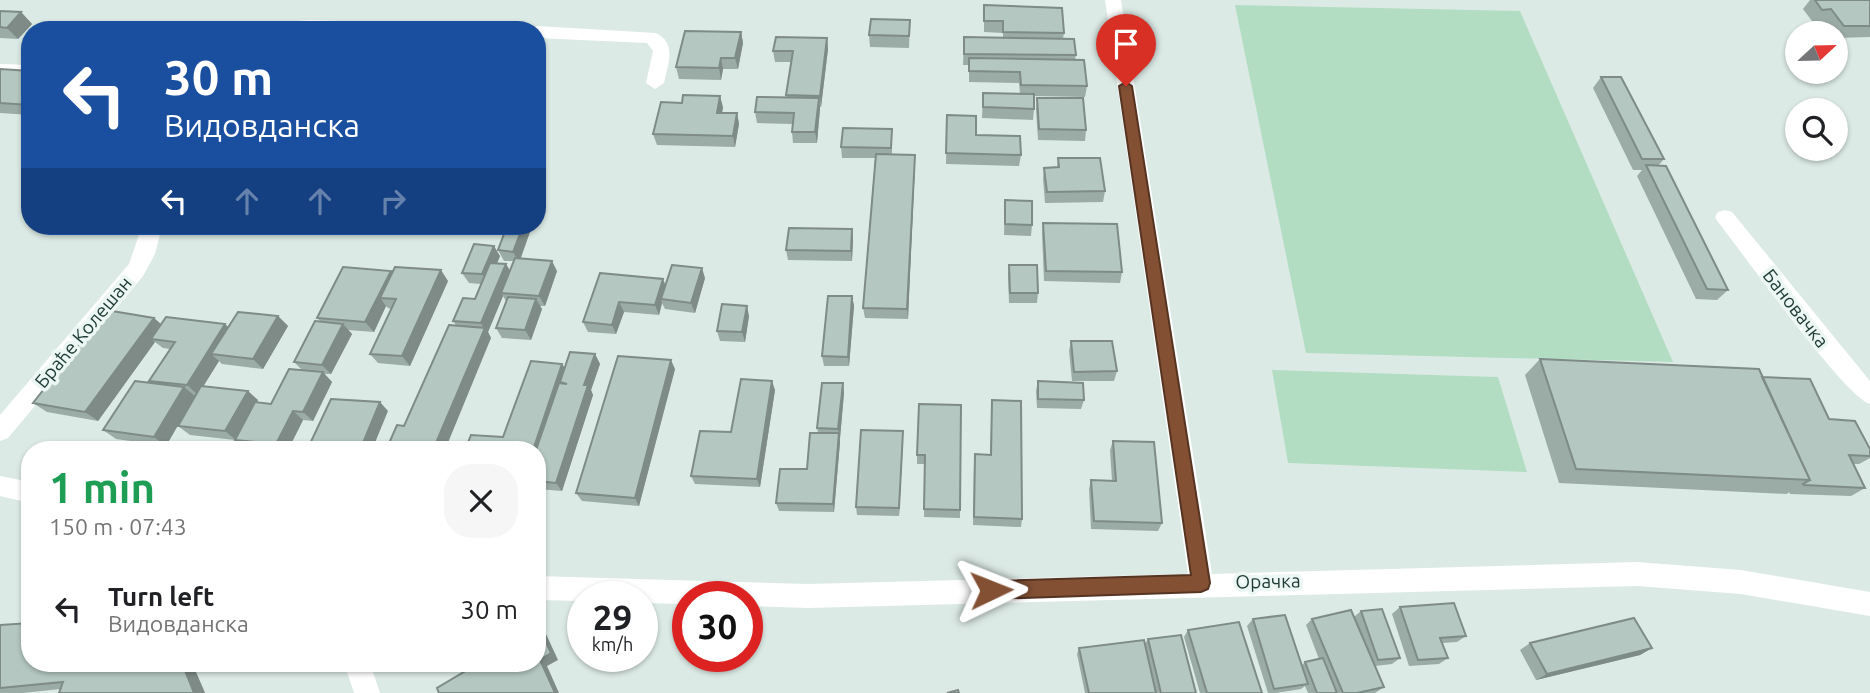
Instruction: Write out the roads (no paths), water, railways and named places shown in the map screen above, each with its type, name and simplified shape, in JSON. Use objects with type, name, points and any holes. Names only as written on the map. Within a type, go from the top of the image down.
[{"type":"street","points":[[1113,0],[1201,583]]},
{"type":"street","points":[[546,32],[650,37],[658,41],[662,51],[655,83]]},
{"type":"street","name":"Бановачка","points":[[1725,217],[1846,370],[1870,395]]},
{"type":"street","name":"Браће Колешан","points":[[0,431],[136,270],[145,254],[150,235]]},
{"type":"street","points":[[0,486],[21,492]]},
{"type":"street","name":"Орачка","points":[[546,588],[808,596],[1637,573],[1741,583],[1870,604]]},
{"type":"street","points":[[360,672],[367,693]]},
{"type":"lane","points":[[0,69],[21,70]]}]
